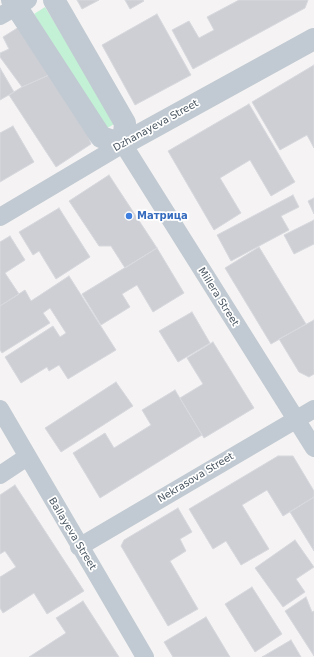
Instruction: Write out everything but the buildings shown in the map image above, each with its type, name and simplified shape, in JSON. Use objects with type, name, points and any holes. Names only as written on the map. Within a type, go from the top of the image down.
[{"type":"street","points":[[14,6],[101,138],[123,144],[126,123],[54,0]]},
{"type":"street","name":"Dzhanayeva Street","points":[[0,217],[123,144],[314,39]]},
{"type":"street","name":"Millera Street","points":[[123,144],[314,448]]},
{"type":"street","name":"Ballayeva Street","points":[[0,409],[79,547],[145,657]]},
{"type":"street","name":"Nekrasova Street","points":[[79,547],[314,409]]},
{"type":"street","points":[[0,475],[27,457]]},
{"type":"green space","points":[[45,7],[116,123],[104,130],[34,14]]},
{"type":"place","name":"Матрица","points":[[129,216]]}]
